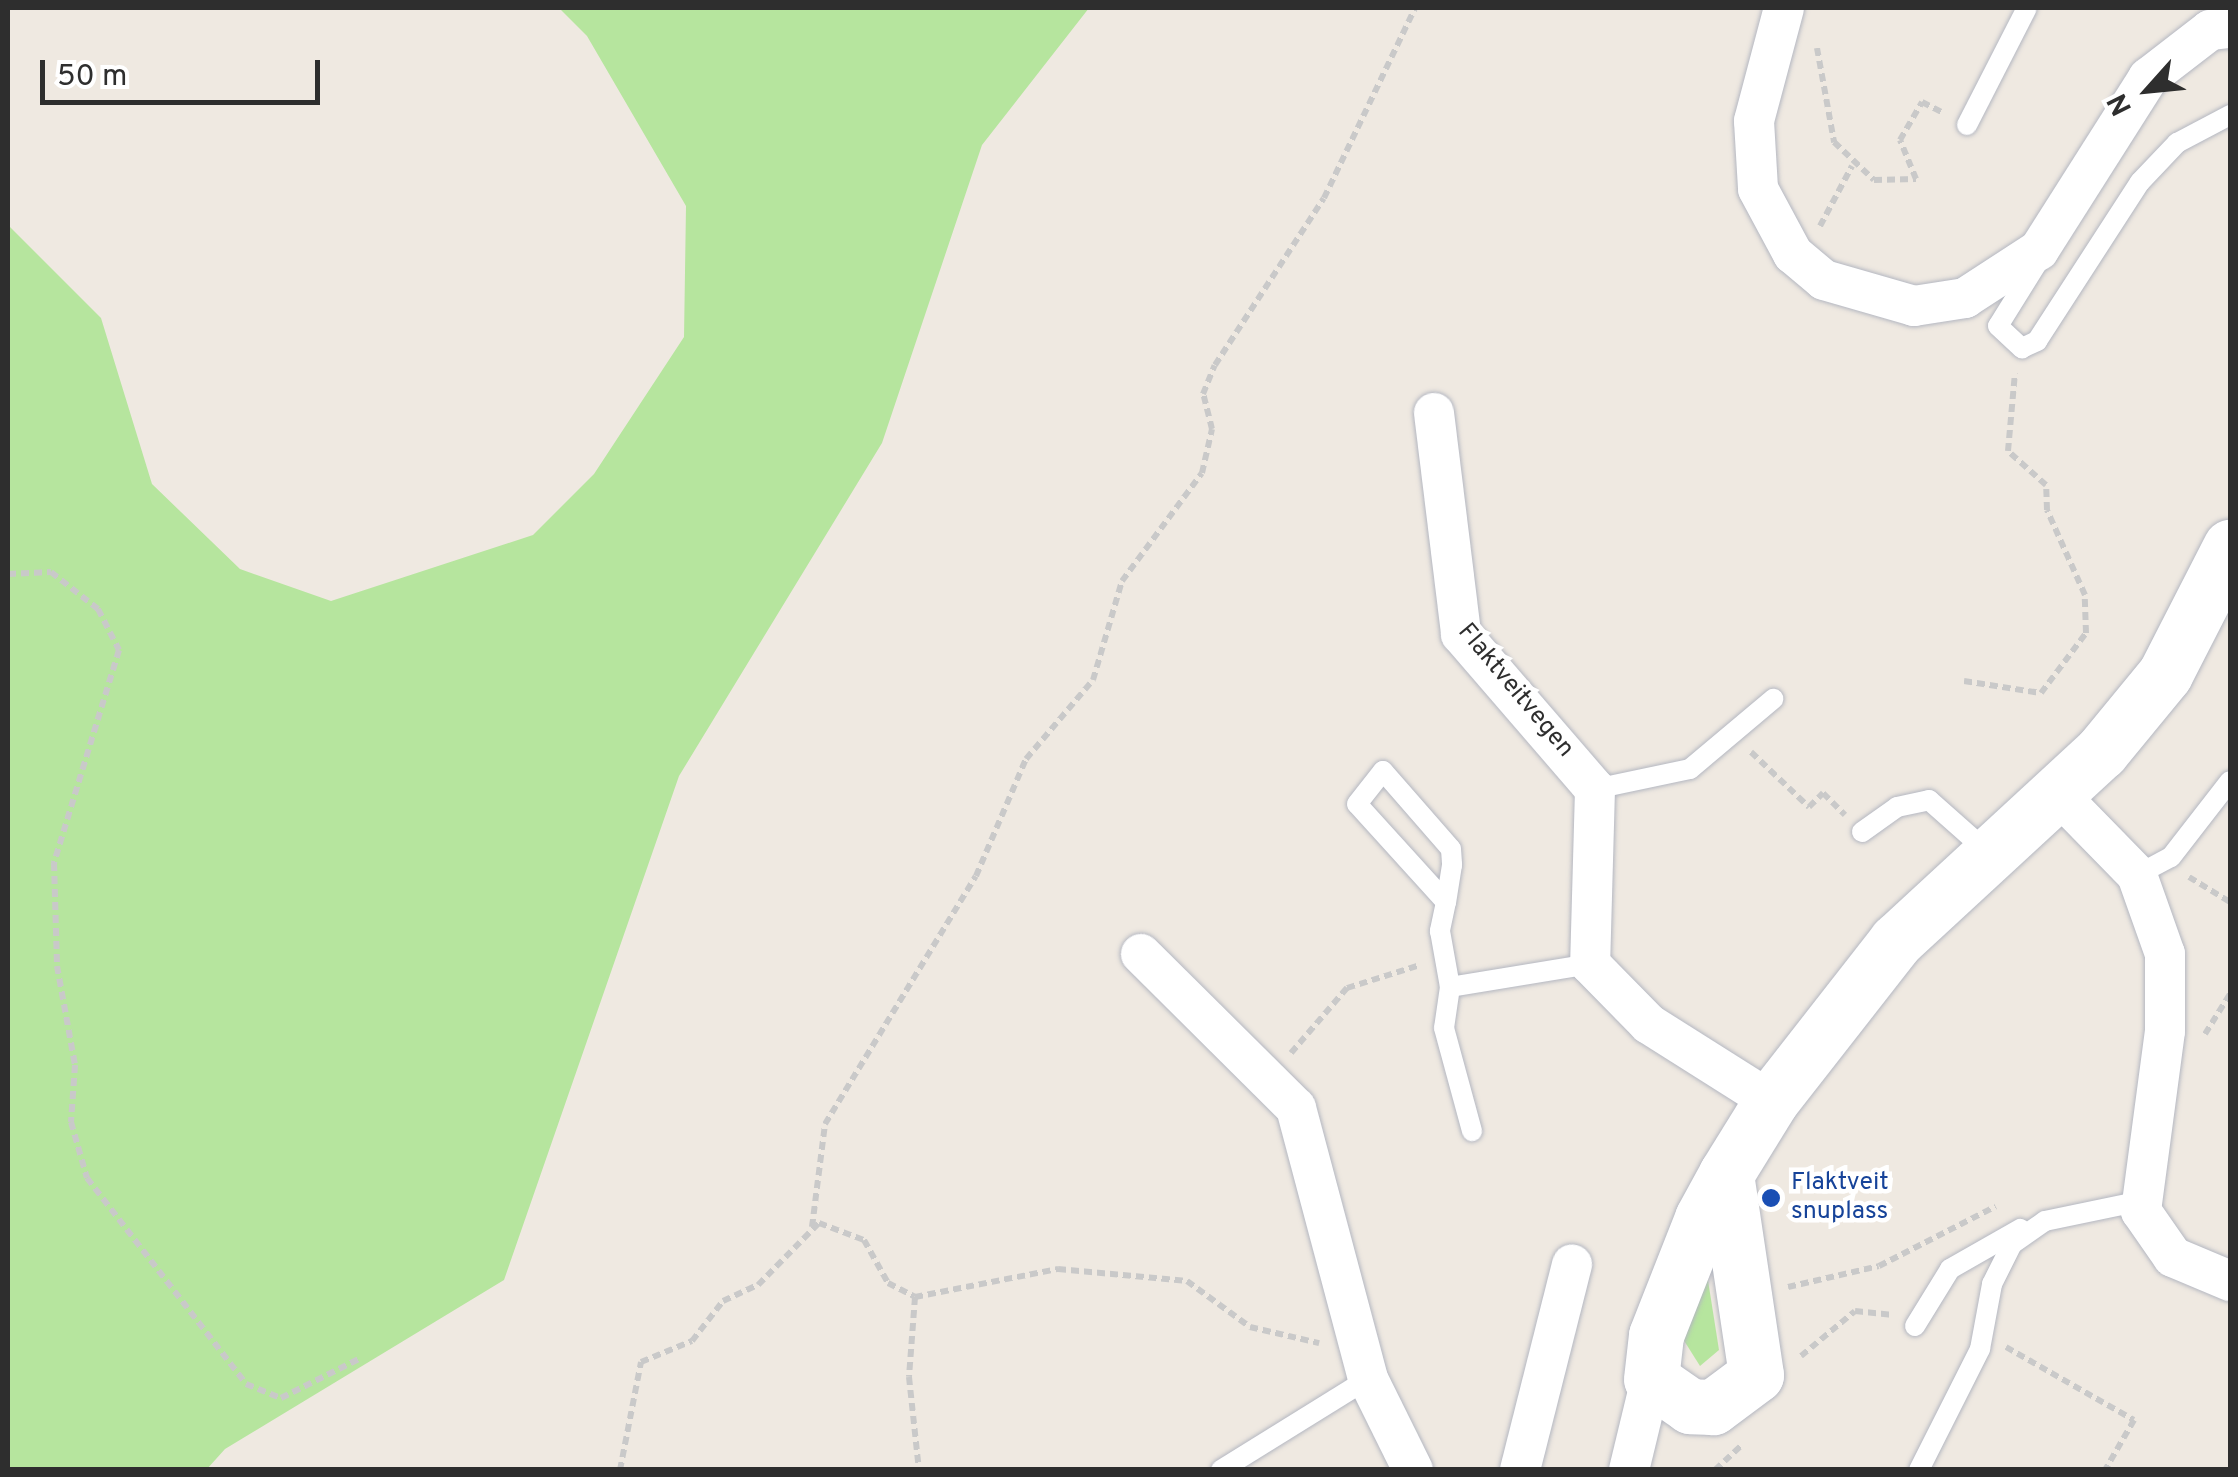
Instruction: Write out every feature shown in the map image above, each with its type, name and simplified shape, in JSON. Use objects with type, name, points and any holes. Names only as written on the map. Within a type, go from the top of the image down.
[{"type":"main road","points":[[1726,1174],[1756,1375],[1713,1407],[1670,1398],[1651,1379],[1675,1280],[1726,1174],[1770,1101],[1896,941],[2057,793],[2165,674],[2230,547]]},
{"type":"street","points":[[1784,8],[1751,157],[1794,254],[1863,296],[1914,306],[1966,298],[2039,250],[2148,78],[2210,30],[2230,28]]},
{"type":"street","name":"Flaktveitvegen","points":[[1434,413],[1461,634],[1595,789]]},
{"type":"street","points":[[1595,789],[1590,964],[1649,1024],[1770,1101]]},
{"type":"street","points":[[2057,793],[2149,869],[2166,977],[2141,1200],[2173,1257],[2230,1281]]},
{"type":"street","points":[[1141,954],[1296,1108],[1320,1174],[1368,1380],[1414,1470]]},
{"type":"street","points":[[1520,1470],[1572,1264]]},
{"type":"street","points":[[1629,1470],[1651,1379]]},
{"type":"lane","points":[[1967,125],[2028,8]]},
{"type":"lane","points":[[2039,250],[2043,262],[1998,326],[2022,348],[2036,341],[2140,182],[2176,143],[2230,115]]},
{"type":"lane","points":[[1595,789],[1690,769],[1773,699]]},
{"type":"lane","points":[[1446,902],[1357,804],[1383,771],[1444,832],[1452,866],[1446,902],[1445,959],[1450,986],[1444,1028],[1472,1131]]},
{"type":"lane","points":[[2149,869],[2230,781]]},
{"type":"lane","points":[[1862,832],[1896,807],[1929,800],[1990,854]]},
{"type":"lane","points":[[1450,986],[1590,964]]},
{"type":"lane","points":[[1915,1326],[1950,1269],[2045,1221],[2141,1200]]},
{"type":"lane","points":[[1918,1470],[1984,1334],[2000,1262],[2045,1221]]},
{"type":"lane","points":[[1232,1467],[1368,1380]]},
{"type":"path","points":[[620,1470],[642,1362],[692,1340],[723,1301],[758,1285],[812,1227],[825,1124],[976,876],[1026,759],[1092,680],[1122,581],[1202,472],[1212,429],[1203,394],[1214,366],[1324,198],[1414,8]]},
{"type":"path","points":[[1818,30],[1821,105],[1852,166],[1874,180],[1916,180],[1900,140],[1922,102],[1967,125]]},
{"type":"path","points":[[1794,254],[1852,166]]},
{"type":"path","points":[[1964,681],[2041,693],[2086,634],[2085,596],[2046,485],[2008,451],[2022,348]]},
{"type":"path","points":[[8,574],[52,572],[98,609],[119,650],[54,863],[57,966],[74,1065],[70,1122],[87,1178],[246,1384],[292,1395],[359,1359]]},
{"type":"path","points":[[1733,733],[1809,808],[1823,793],[1836,806]]},
{"type":"path","points":[[2149,869],[2230,902]]},
{"type":"path","points":[[1268,1080],[1348,988],[1445,959]]},
{"type":"path","points":[[812,1227],[864,1240],[888,1282],[915,1297],[1058,1270],[1188,1280],[1250,1327],[1318,1342],[1368,1380]]},
{"type":"path","points":[[915,1297],[909,1378],[919,1470]]},
{"type":"path","points":[[1801,1356],[1867,1307],[1915,1326]]},
{"type":"path","points":[[1984,1334],[2134,1420],[2105,1470]]},
{"type":"green space","points":[[559,8],[1089,8],[982,145],[882,443],[679,776],[504,1280],[225,1449],[207,1469],[8,1469],[8,225],[101,318],[152,484],[240,569],[331,601],[533,535],[594,474],[684,337],[686,206],[587,36]]},
{"type":"green space","points":[[1707,1274],[1719,1350],[1700,1366],[1683,1339]]},
{"type":"place","name":"Flaktveit snuplass","points":[[1771,1198]]}]
